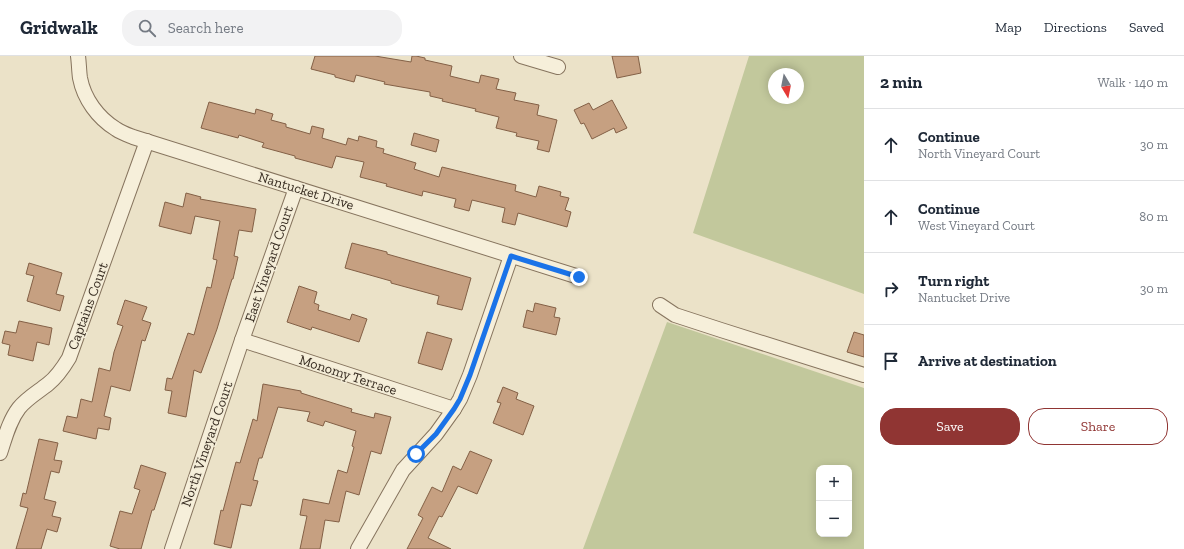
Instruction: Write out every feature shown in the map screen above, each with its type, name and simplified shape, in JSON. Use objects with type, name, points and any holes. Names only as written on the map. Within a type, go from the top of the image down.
[{"type":"street","name":"Nantucket Drive","points":[[78,56],[80,78],[85,95],[94,110],[105,121],[118,130],[147,141],[579,277]]},
{"type":"street","points":[[521,56],[558,67]]},
{"type":"street","name":"Captains Court","points":[[0,453],[10,422],[19,408],[29,397],[48,384],[61,372],[69,358],[147,141]]},
{"type":"street","name":"East Vineyard Court","points":[[242,340],[296,188]]},
{"type":"street","points":[[358,549],[402,470],[436,434],[460,399],[470,375],[511,256]]},
{"type":"street","points":[[660,305],[675,315],[695,322],[864,375]]},
{"type":"street","name":"Monomy Terrace","points":[[242,340],[454,409]]},
{"type":"street","name":"North Vineyard Court","points":[[172,549],[242,340]]},
{"type":"green space","points":[[749,56],[864,56],[864,294],[693,233]]},
{"type":"green space","points":[[667,322],[864,388],[864,549],[583,549]]},
{"type":"building","points":[[315,56],[375,56],[411,62],[412,56],[416,56],[425,58],[425,60],[452,66],[450,76],[479,83],[481,75],[499,79],[496,89],[516,93],[514,100],[539,105],[537,115],[557,120],[549,152],[537,149],[539,141],[516,136],[517,133],[496,128],[499,117],[475,111],[476,109],[442,101],[443,99],[430,96],[430,92],[384,84],[385,82],[356,75],[354,82],[335,77],[335,75],[311,69]]},
{"type":"building","points":[[612,56],[638,56],[641,73],[617,78]]},
{"type":"building","points":[[612,100],[627,128],[616,133],[614,128],[592,139],[584,123],[581,124],[574,110],[589,103],[593,110]]},
{"type":"building","points":[[209,102],[255,114],[256,109],[273,114],[271,120],[286,124],[286,127],[310,134],[312,126],[324,129],[322,138],[346,145],[348,138],[358,141],[359,136],[377,141],[376,147],[384,149],[383,153],[416,163],[414,169],[439,177],[442,167],[516,185],[515,191],[536,197],[539,186],[561,192],[560,196],[569,198],[565,210],[571,212],[567,227],[518,213],[515,225],[502,222],[505,208],[472,200],[469,211],[454,207],[456,199],[423,191],[422,196],[386,186],[387,184],[360,177],[364,162],[336,156],[332,168],[262,147],[264,143],[239,135],[238,138],[201,128]]},
{"type":"building","points":[[414,133],[439,140],[436,152],[411,145]]},
{"type":"building","points":[[186,193],[201,197],[200,199],[256,209],[252,232],[239,230],[234,256],[238,257],[233,279],[201,373],[194,370],[186,417],[168,413],[172,391],[165,390],[167,378],[172,379],[188,333],[194,335],[207,287],[211,288],[217,260],[213,259],[220,221],[195,216],[191,234],[159,226],[165,202],[183,207]]},
{"type":"building","points":[[352,243],[387,252],[387,254],[471,278],[462,310],[437,304],[439,296],[391,283],[391,281],[345,268]]},
{"type":"building","points":[[29,263],[62,273],[56,294],[64,296],[60,311],[27,301],[34,276],[26,274]]},
{"type":"building","points":[[299,286],[317,292],[314,303],[319,305],[318,310],[350,320],[352,314],[367,319],[359,342],[312,327],[311,330],[287,322]]},
{"type":"building","points":[[125,300],[147,307],[142,320],[151,323],[145,341],[142,340],[130,391],[111,386],[104,416],[111,418],[109,430],[98,428],[96,439],[63,431],[67,416],[77,418],[81,399],[92,402],[99,368],[110,371],[114,352],[123,326],[117,324]]},
{"type":"building","points":[[535,303],[556,308],[554,317],[560,318],[556,335],[523,327],[527,310],[533,312]]},
{"type":"building","points":[[19,321],[52,328],[49,345],[37,342],[33,361],[8,355],[10,345],[2,343],[5,331],[16,333]]},
{"type":"building","points":[[427,332],[452,339],[442,370],[418,363]]},
{"type":"building","points":[[854,332],[864,335],[864,357],[847,352]]},
{"type":"building","points":[[263,384],[301,391],[301,393],[352,409],[351,412],[374,418],[375,413],[391,417],[381,454],[371,451],[359,495],[346,491],[339,522],[325,520],[320,549],[300,549],[307,516],[300,515],[303,499],[329,504],[338,470],[347,473],[354,447],[352,446],[356,431],[325,421],[323,426],[307,421],[310,412],[278,407],[262,458],[259,458],[253,480],[258,481],[251,506],[241,504],[231,548],[214,544],[221,510],[223,511],[236,462],[240,463],[253,419],[257,421]]},
{"type":"building","points":[[503,387],[518,393],[516,399],[534,406],[523,435],[493,423],[501,403],[497,402]]},
{"type":"building","points":[[39,439],[58,443],[54,460],[62,461],[59,473],[51,471],[44,499],[56,502],[52,516],[61,518],[57,532],[47,529],[41,549],[16,549],[28,508],[20,506],[23,493],[26,494]]},
{"type":"building","points":[[470,451],[492,460],[477,494],[458,486],[442,517],[439,516],[428,538],[451,549],[407,549],[423,518],[418,515],[432,487],[442,492],[453,466],[461,470]]},
{"type":"building","points":[[141,465],[166,473],[154,510],[152,510],[141,549],[120,549],[110,546],[120,511],[132,514],[140,490],[134,488]]},
{"type":"route","points":[[416,454],[436,434],[460,399],[470,375],[511,256],[579,277]]}]
